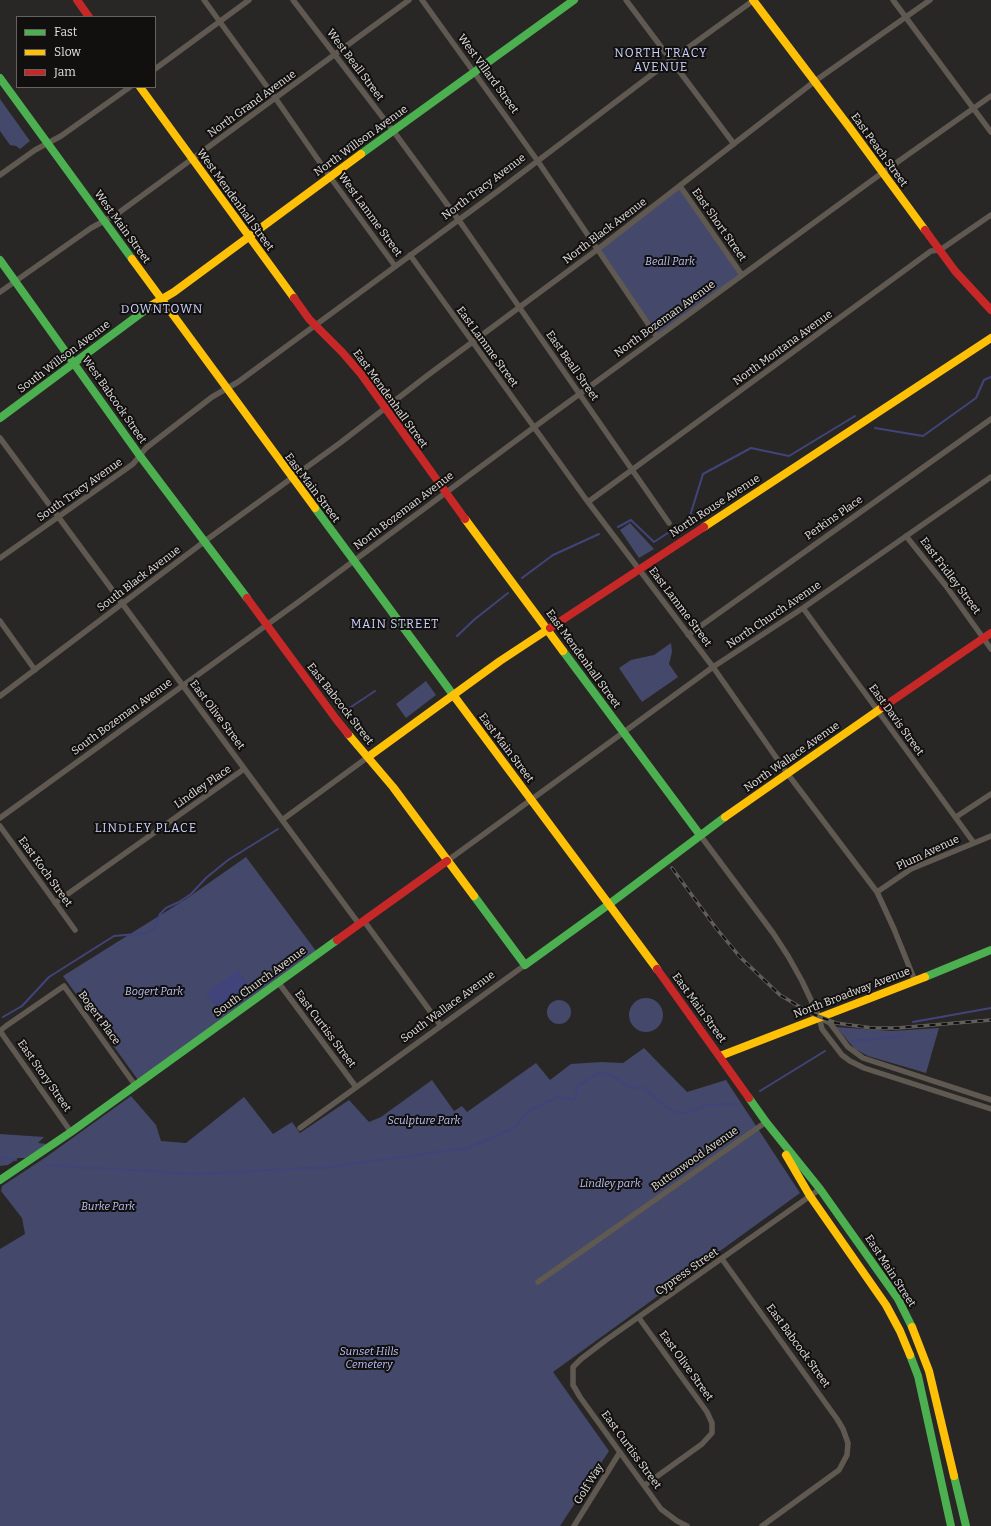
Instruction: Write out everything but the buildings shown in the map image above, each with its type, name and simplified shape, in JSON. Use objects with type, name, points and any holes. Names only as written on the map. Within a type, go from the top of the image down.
[{"type":"main road","points":[[76,0],[88,16]]},
{"type":"main road","name":"North Willson Avenue","points":[[160,300],[174,292],[574,0]]},
{"type":"main road","name":"East Peach Street","points":[[753,0],[815,81],[954,270],[991,310]]},
{"type":"main road","name":"West Main Street","points":[[0,78],[226,389]]},
{"type":"main road","name":"West Mendenhall Street","points":[[141,88],[248,237],[315,325]]},
{"type":"main road","name":"West Babcock Street","points":[[0,260],[140,456]]},
{"type":"main road","name":"South Willson Avenue","points":[[0,418],[160,300]]},
{"type":"main road","name":"East Mendenhall Street","points":[[315,325],[342,352],[361,374],[446,493],[700,835]]},
{"type":"main road","name":"North Rouse Avenue","points":[[368,757],[454,696],[500,661],[991,338]]},
{"type":"main road","name":"East Main Street","points":[[226,389],[353,562],[662,976],[766,1122],[820,1189],[898,1299],[910,1322],[929,1371],[966,1526]]},
{"type":"main road","name":"East Babcock Street","points":[[140,456],[335,718],[393,787],[525,965]]},
{"type":"main road","name":"North Wallace Avenue","points":[[608,905],[700,835],[991,632]]},
{"type":"main road","name":"South Church Avenue","points":[[0,1180],[71,1132],[447,861]]},
{"type":"main road","name":"South Wallace Avenue","points":[[525,965],[608,905]]},
{"type":"main road","name":"North Broadway Avenue","points":[[720,1056],[991,950]]},
{"type":"main road","name":"East Main Street","points":[[766,1122],[810,1196],[878,1292],[899,1329],[918,1376],[952,1526]]},
{"type":"street","name":"West Lamme Street","points":[[204,0],[395,266]]},
{"type":"street","points":[[156,67],[249,0]]},
{"type":"street","name":"West Beall Street","points":[[293,0],[458,220]]},
{"type":"street","name":"North Grand Avenue","points":[[0,292],[91,228],[116,214],[410,0]]},
{"type":"street","name":"West Villard Street","points":[[422,0],[537,160],[657,337]]},
{"type":"street","points":[[626,0],[734,144]]},
{"type":"street","name":"North Tracy Avenue","points":[[226,389],[238,382],[458,220],[753,0]]},
{"type":"street","points":[[893,0],[991,132]]},
{"type":"street","name":"North Black Avenue","points":[[292,479],[598,249],[815,81],[930,0]]},
{"type":"street","points":[[0,175],[35,150],[61,136],[129,88]]},
{"type":"street","name":"North Bozeman Avenue","points":[[353,562],[657,337],[882,173],[991,96]]},
{"type":"street","name":"East Short Street","points":[[680,186],[742,275]]},
{"type":"street","name":"North Montana Avenue","points":[[588,502],[931,251],[940,250],[991,215]]},
{"type":"street","name":"East Beall Street","points":[[458,220],[669,523]]},
{"type":"street","name":"East Lamme Street","points":[[410,255],[533,428],[713,667],[787,773],[877,892],[915,981]]},
{"type":"street","name":"South Tracy Avenue","points":[[0,558],[133,464],[146,448],[212,397],[226,389]]},
{"type":"street","name":"Perkins Place","points":[[688,634],[991,420]]},
{"type":"street","name":"East Olive Street","points":[[0,438],[282,820],[362,922],[440,1026]]},
{"type":"street","name":"North Church Avenue","points":[[531,800],[713,667],[803,608],[991,476]]},
{"type":"street","name":"South Black Avenue","points":[[0,696],[205,542],[292,479]]},
{"type":"street","name":"East Fridley Street","points":[[906,536],[991,648]]},
{"type":"street","name":"South Bozeman Avenue","points":[[0,818],[353,562]]},
{"type":"street","name":"East Davis Street","points":[[803,608],[974,843]]},
{"type":"street","points":[[0,621],[35,670]]},
{"type":"street","points":[[282,820],[368,757]]},
{"type":"street","name":"Lindley Place","points":[[55,903],[244,769]]},
{"type":"street","points":[[956,817],[991,794]]},
{"type":"street","name":"South Church Avenue","points":[[447,861],[531,800]]},
{"type":"street","name":"East Koch Street","points":[[0,826],[75,930]]},
{"type":"street","name":"East Mendenhall Street","points":[[700,835],[780,945],[799,975],[819,1017],[822,1029],[836,1048],[846,1058],[857,1065],[991,1109]]},
{"type":"street","name":"Plum Avenue","points":[[877,892],[911,869],[991,836]]},
{"type":"street","name":"South Wallace Avenue","points":[[300,1128],[525,965]]},
{"type":"street","name":"East Curtiss Street","points":[[278,982],[356,1087]]},
{"type":"street","name":"Bogert Place","points":[[0,1031],[64,986],[135,1085]]},
{"type":"street","points":[[819,1017],[830,1023],[848,1048],[863,1058],[991,1100]]},
{"type":"street","name":"East Story Street","points":[[0,1031],[71,1132]]},
{"type":"street","name":"Buttonwood Avenue","points":[[538,1282],[766,1122]]},
{"type":"street","name":"Cypress Street","points":[[572,1376],[573,1367],[576,1363],[820,1189]]},
{"type":"street","name":"East Babcock Street","points":[[722,1260],[837,1419],[846,1437],[848,1449],[839,1470],[762,1526]]},
{"type":"street","name":"East Olive Street","points":[[639,1318],[707,1412],[712,1424],[712,1433],[702,1444],[644,1485]]},
{"type":"street","name":"East Curtiss Street","points":[[572,1376],[572,1385],[661,1508],[668,1515],[687,1526]]},
{"type":"street","name":"Golf Way","points":[[574,1526],[620,1452]]},
{"type":"green space","points":[[0,99],[30,141],[20,149],[16,146],[10,145],[0,131]]},
{"type":"green space","name":"Beall Park","points":[[680,186],[742,275],[657,337],[598,249]]},
{"type":"green space","points":[[630,523],[654,549],[639,558],[620,530]]},
{"type":"green space","points":[[671,643],[672,652],[669,664],[678,677],[642,702],[619,668],[631,660],[654,655]]},
{"type":"green space","points":[[426,681],[436,695],[406,718],[396,704]]},
{"type":"green space","name":"Bogert Park","points":[[246,857],[316,951],[138,1080],[63,976],[186,899]]},
{"type":"green space","points":[[649,998],[658,1003],[662,1008],[662,1022],[658,1027],[653,1031],[643,1032],[639,1031],[630,1022],[629,1012],[630,1008],[639,999]]},
{"type":"green space","points":[[559,1000],[567,1004],[571,1012],[567,1020],[559,1024],[551,1020],[547,1012],[551,1004]]},
{"type":"green space","points":[[836,1027],[892,1031],[939,1028],[926,1073],[868,1056],[855,1049]]},
{"type":"green space","points":[[644,1048],[687,1092],[726,1080],[800,1193],[553,1372],[609,1451],[560,1526],[0,1526],[0,1249],[25,1234],[22,1218],[1,1191],[2,1186],[46,1157],[131,1096],[156,1125],[161,1141],[186,1143],[244,1097],[273,1134],[292,1122],[300,1133],[349,1100],[369,1122],[381,1117],[432,1080],[454,1111],[462,1106],[467,1112],[536,1063],[550,1080],[571,1064],[601,1062],[623,1063]]},
{"type":"green space","points":[[0,1134],[44,1137],[38,1143],[47,1144],[25,1158],[18,1158],[8,1165],[0,1166]]},
{"type":"shaded area","points":[[238,970],[249,985],[217,1008],[206,993]]},
{"type":"waterway","points":[[875,428],[923,436],[976,398],[984,380],[991,377]]},
{"type":"waterway","points":[[618,527],[631,520],[654,542],[689,519],[703,474],[751,448],[789,456],[855,416]]},
{"type":"waterway","points":[[522,578],[553,555],[599,534]]},
{"type":"waterway","points":[[457,636],[475,619],[508,593]]},
{"type":"waterway","points":[[342,713],[375,691]]},
{"type":"waterway","points":[[3,1017],[22,1006],[49,977],[114,936],[148,933],[155,928],[160,914],[166,908],[191,894],[206,878],[228,860],[278,829]]},
{"type":"waterway","points":[[913,1022],[991,1008]]},
{"type":"waterway","points":[[852,1041],[904,1036]]},
{"type":"waterway","points":[[760,1091],[825,1051]]},
{"type":"waterway","points":[[46,1165],[197,1174],[330,1167],[467,1148],[514,1128],[529,1111],[557,1097],[574,1100],[579,1085],[599,1073],[612,1075],[628,1087],[644,1088],[667,1108],[682,1114],[708,1105],[738,1104]]},
{"type":"waterway","points":[[0,1157],[16,1160]]},
{"type":"railway","points":[[672,868],[716,928],[740,957],[780,995],[810,1013],[836,1023],[872,1028],[897,1028],[991,1020]]},
{"type":"traffic: fast","points":[[361,154],[574,0]]},
{"type":"traffic: fast","points":[[0,78],[132,259]]},
{"type":"traffic: fast","points":[[0,260],[140,456],[247,598]]},
{"type":"traffic: fast","points":[[0,418],[152,305]]},
{"type":"traffic: fast","points":[[315,508],[454,696]]},
{"type":"traffic: fast","points":[[563,651],[700,835]]},
{"type":"traffic: fast","points":[[474,896],[525,965],[725,817]]},
{"type":"traffic: fast","points":[[0,1180],[71,1132],[337,940]]},
{"type":"traffic: fast","points":[[925,977],[991,950]]},
{"type":"traffic: fast","points":[[749,1098],[766,1122],[820,1189],[898,1299],[912,1327]]},
{"type":"traffic: fast","points":[[910,1355],[918,1376],[951,1526]]},
{"type":"traffic: fast","points":[[954,1476],[966,1526]]},
{"type":"traffic: slow","points":[[753,0],[925,230]]},
{"type":"traffic: slow","points":[[141,88],[294,298]]},
{"type":"traffic: slow","points":[[152,305],[174,292],[361,154]]},
{"type":"traffic: slow","points":[[132,259],[315,508]]},
{"type":"traffic: slow","points":[[704,527],[991,338]]},
{"type":"traffic: slow","points":[[465,519],[563,651]]},
{"type":"traffic: slow","points":[[368,757],[500,661],[550,628]]},
{"type":"traffic: slow","points":[[454,696],[657,969]]},
{"type":"traffic: slow","points":[[725,817],[883,707]]},
{"type":"traffic: slow","points":[[348,734],[393,787],[474,896]]},
{"type":"traffic: slow","points":[[720,1056],[925,977]]},
{"type":"traffic: slow","points":[[786,1155],[810,1196],[886,1305],[900,1331],[910,1355]]},
{"type":"traffic: slow","points":[[912,1327],[929,1371],[954,1476]]},
{"type":"traffic: jam","points":[[77,0],[88,16]]},
{"type":"traffic: jam","points":[[925,230],[955,271],[991,310]]},
{"type":"traffic: jam","points":[[294,298],[309,319],[342,352],[361,374],[465,519]]},
{"type":"traffic: jam","points":[[550,628],[704,527]]},
{"type":"traffic: jam","points":[[247,598],[348,734]]},
{"type":"traffic: jam","points":[[883,707],[991,633]]},
{"type":"traffic: jam","points":[[337,940],[447,861]]},
{"type":"traffic: jam","points":[[657,969],[749,1098]]},
{"type":"district","name":"NORTH TRACY AVENUE","points":[[661,61]]},
{"type":"district","name":"DOWNTOWN","points":[[162,310]]},
{"type":"district","name":"MAIN STREET","points":[[395,625]]},
{"type":"district","name":"LINDLEY PLACE","points":[[146,829]]},
{"type":"park label","name":"Sculpture Park","points":[[424,1121]]},
{"type":"park label","name":"Lindley park","points":[[610,1184]]},
{"type":"park label","name":"Burke Park","points":[[108,1207]]},
{"type":"park label","name":"Sunset Hills Cemetery","points":[[369,1358]]}]
